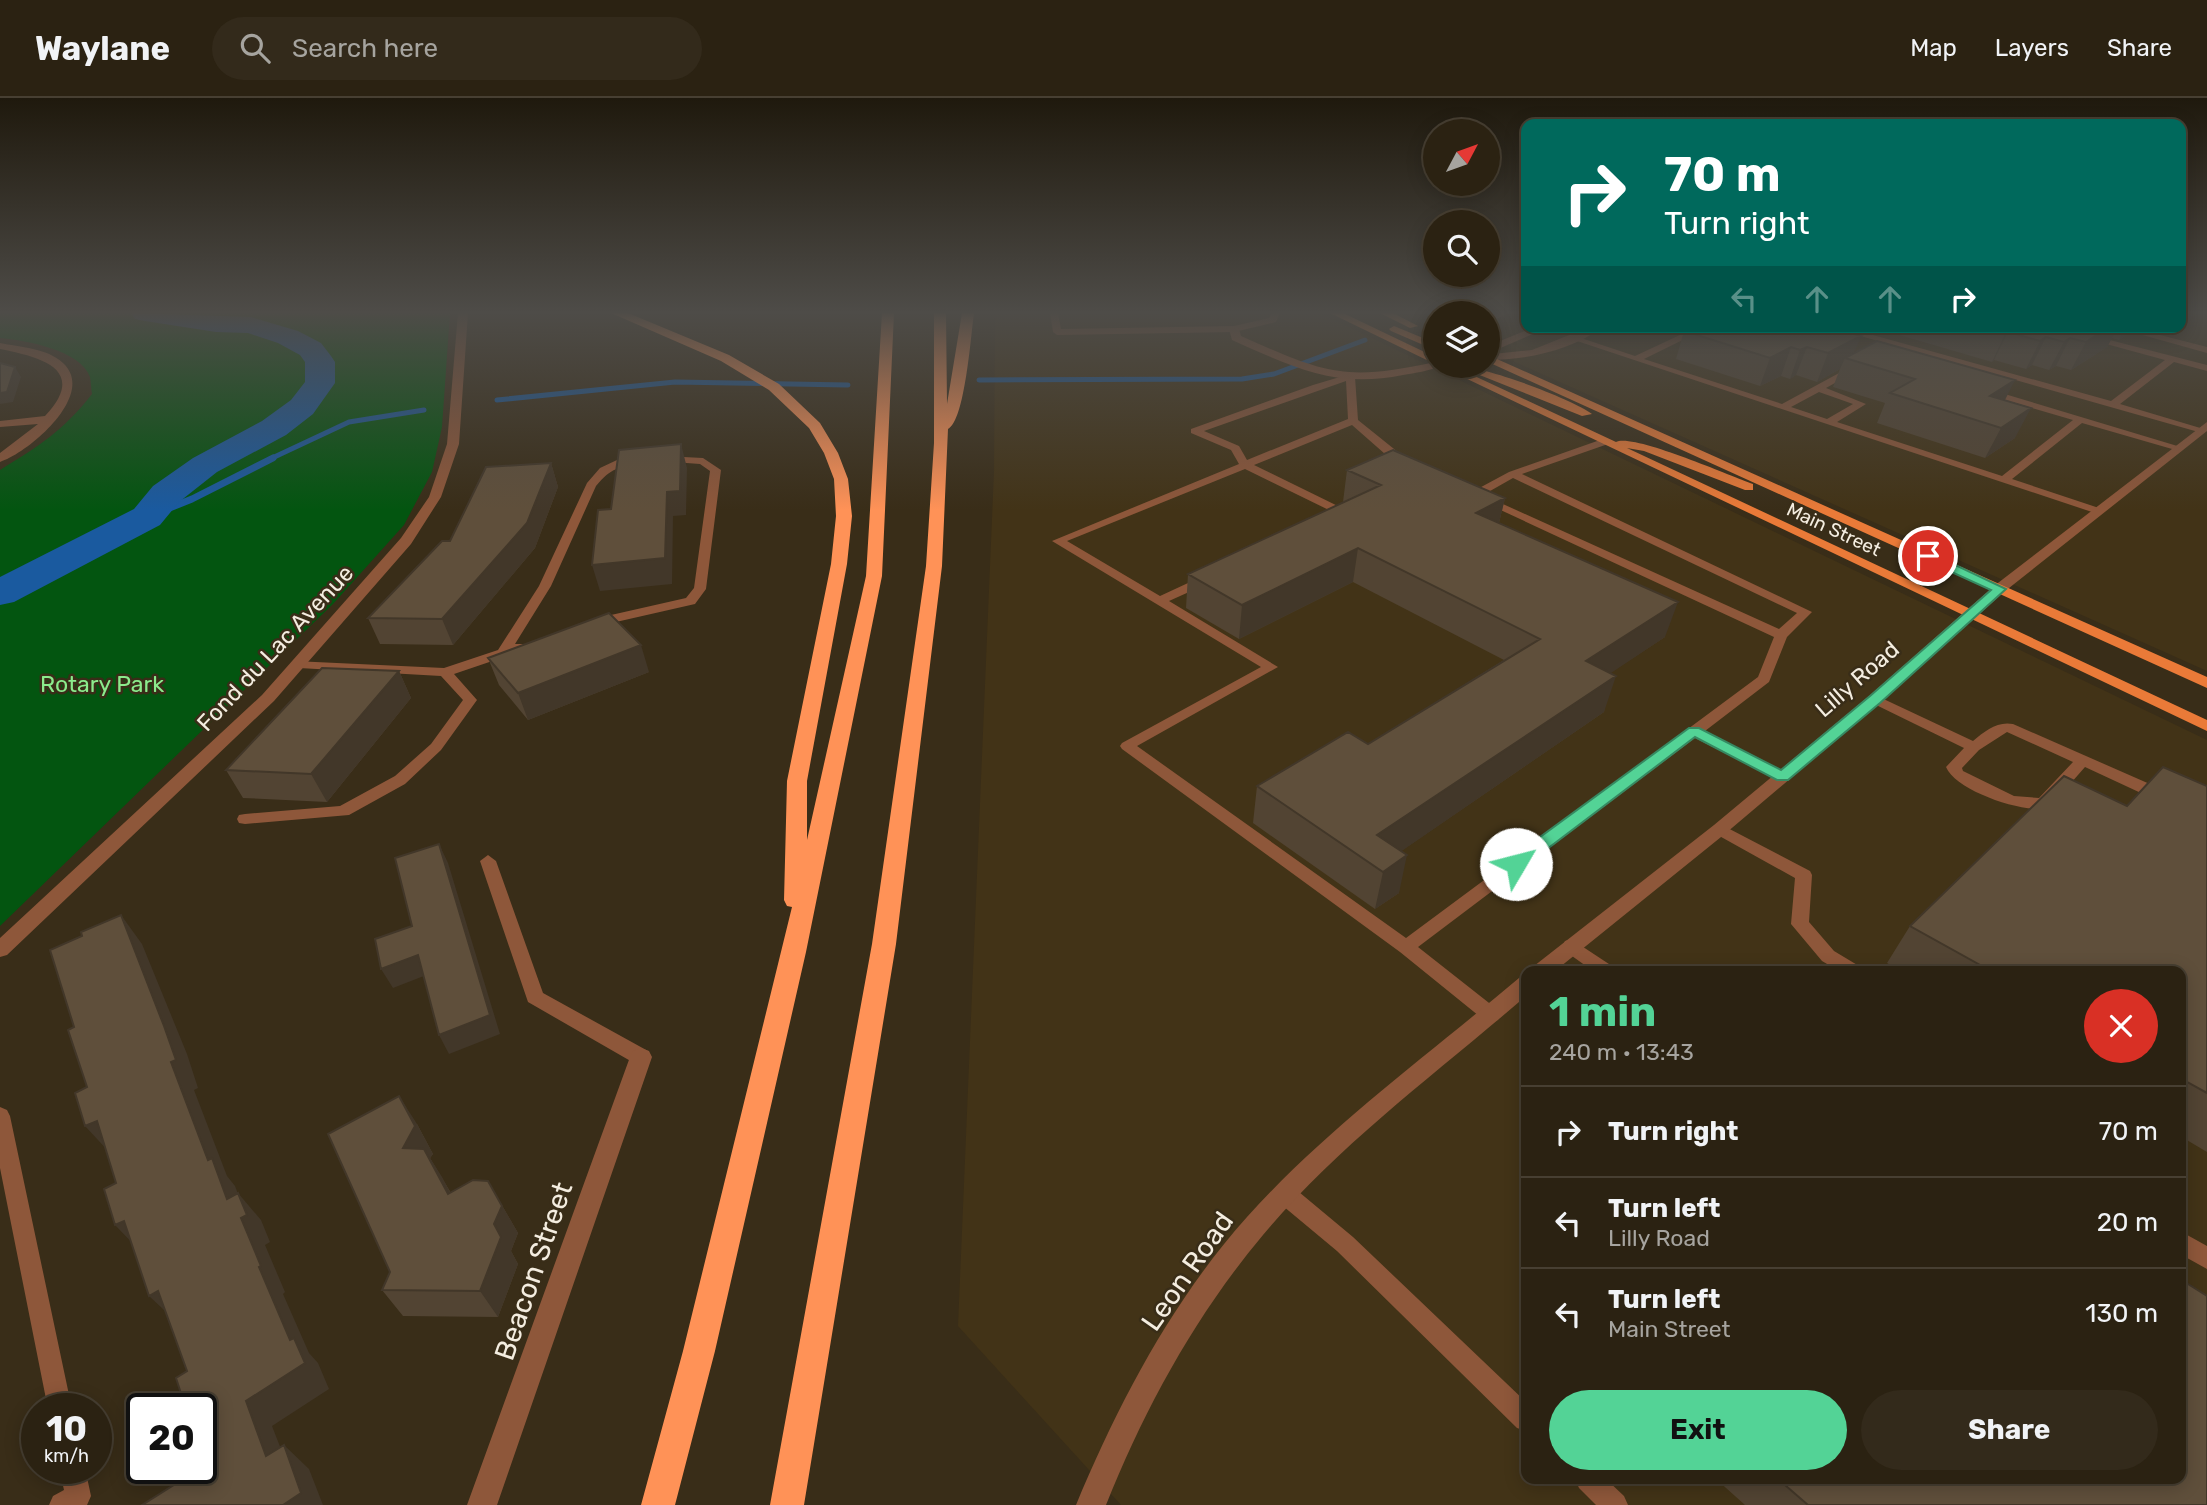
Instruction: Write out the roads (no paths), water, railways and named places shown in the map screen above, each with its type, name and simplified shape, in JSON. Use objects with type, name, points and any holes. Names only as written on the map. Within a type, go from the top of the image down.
[{"type":"highway","points":[[761,379],[806,415],[831,453],[841,479],[844,516],[839,564],[797,781],[794,952]]},
{"type":"highway","points":[[658,1505],[699,1351],[794,952],[874,576],[885,379]]},
{"type":"highway","points":[[788,1505],[884,944],[934,566],[941,443],[941,379]]},
{"type":"highway","points":[[941,443],[956,397],[959,379]]},
{"type":"main road","name":"Main Street","points":[[1471,379],[2207,726]]},
{"type":"main road","points":[[1501,379],[1603,420],[1667,438]]},
{"type":"main road","name":"Main Street","points":[[1537,379],[2207,683]]},
{"type":"main road","points":[[1604,442],[1627,443],[1647,448],[1753,489],[1823,509]]},
{"type":"street","points":[[0,458],[27,441],[52,419],[69,393],[68,379]]},
{"type":"street","name":"Fond du Lac Avenue","points":[[0,950],[7,937],[268,698],[406,541],[435,497],[453,444],[458,379]]},
{"type":"street","points":[[0,424],[52,419]]},
{"type":"street","name":"Lilly Road","points":[[1547,966],[1783,777],[1999,589],[2204,427]]},
{"type":"street","points":[[1490,1015],[1521,988]]},
{"type":"street","name":"Leon Road","points":[[1091,1505],[1125,1425],[1199,1299],[1285,1194],[1381,1106],[1490,1015]]},
{"type":"street","name":"Beacon Street","points":[[482,1505],[641,1057]]},
{"type":"lane","points":[[1332,519],[1345,513],[1245,465],[1235,448],[1195,431],[1344,379]]},
{"type":"lane","points":[[1350,379],[1353,421],[1396,459],[1419,469]]},
{"type":"lane","points":[[1696,379],[2098,511]]},
{"type":"lane","points":[[1783,407],[1835,379]]},
{"type":"lane","points":[[2015,379],[2111,406],[2204,427]]},
{"type":"lane","points":[[2111,406],[2146,379]]},
{"type":"lane","points":[[1818,388],[1861,404],[1829,422]]},
{"type":"lane","points":[[1977,389],[2179,448]]},
{"type":"lane","points":[[2004,480],[2080,419]]},
{"type":"lane","points":[[1353,421],[1058,541],[1271,667],[1127,746],[1406,947],[1490,1015]]},
{"type":"lane","points":[[1604,442],[1469,492],[1781,635]]},
{"type":"lane","points":[[503,653],[545,586],[591,485],[604,470],[621,462],[668,458],[703,461],[716,470],[700,589],[690,601],[627,614],[578,628]]},
{"type":"lane","points":[[1406,947],[1764,679],[1781,635],[1806,612],[1513,474]]},
{"type":"lane","points":[[1159,601],[1221,572]]},
{"type":"lane","points":[[299,664],[445,672],[527,644]]},
{"type":"lane","points":[[244,819],[342,811],[401,780],[436,747],[470,700],[445,672]]},
{"type":"lane","points":[[1875,699],[1974,747]]},
{"type":"lane","points":[[2083,760],[2043,804],[2011,801],[1957,774],[1954,767],[1996,730],[2008,727],[2083,760],[2182,805]]},
{"type":"lane","points":[[1694,731],[1783,777]]},
{"type":"lane","points":[[1720,829],[1804,875],[1800,923],[1828,956],[1845,966]]},
{"type":"lane","points":[[488,861],[535,997],[641,1057]]},
{"type":"lane","points":[[1571,947],[1599,966]]},
{"type":"lane","points":[[0,1116],[57,1393]]},
{"type":"lane","points":[[1285,1194],[1345,1244],[1521,1414]]},
{"type":"lane","points":[[2186,1245],[2207,1258]]},
{"type":"lane","points":[[62,1505],[78,1496],[75,1484]]},
{"type":"lane","points":[[1593,1484],[1615,1505]]},
{"type":"waterway","points":[[0,593],[147,517],[166,494],[205,465],[274,428],[302,407],[320,383],[320,379]]},
{"type":"waterway","points":[[979,380],[1244,379]]},
{"type":"waterway","points":[[497,400],[675,382],[848,385]]},
{"type":"waterway","points":[[270,459],[349,422],[424,410]]},
{"type":"waterway","points":[[147,517],[192,499],[273,458]]},
{"type":"park label","name":"Rotary Park","points":[[102,684]]}]
